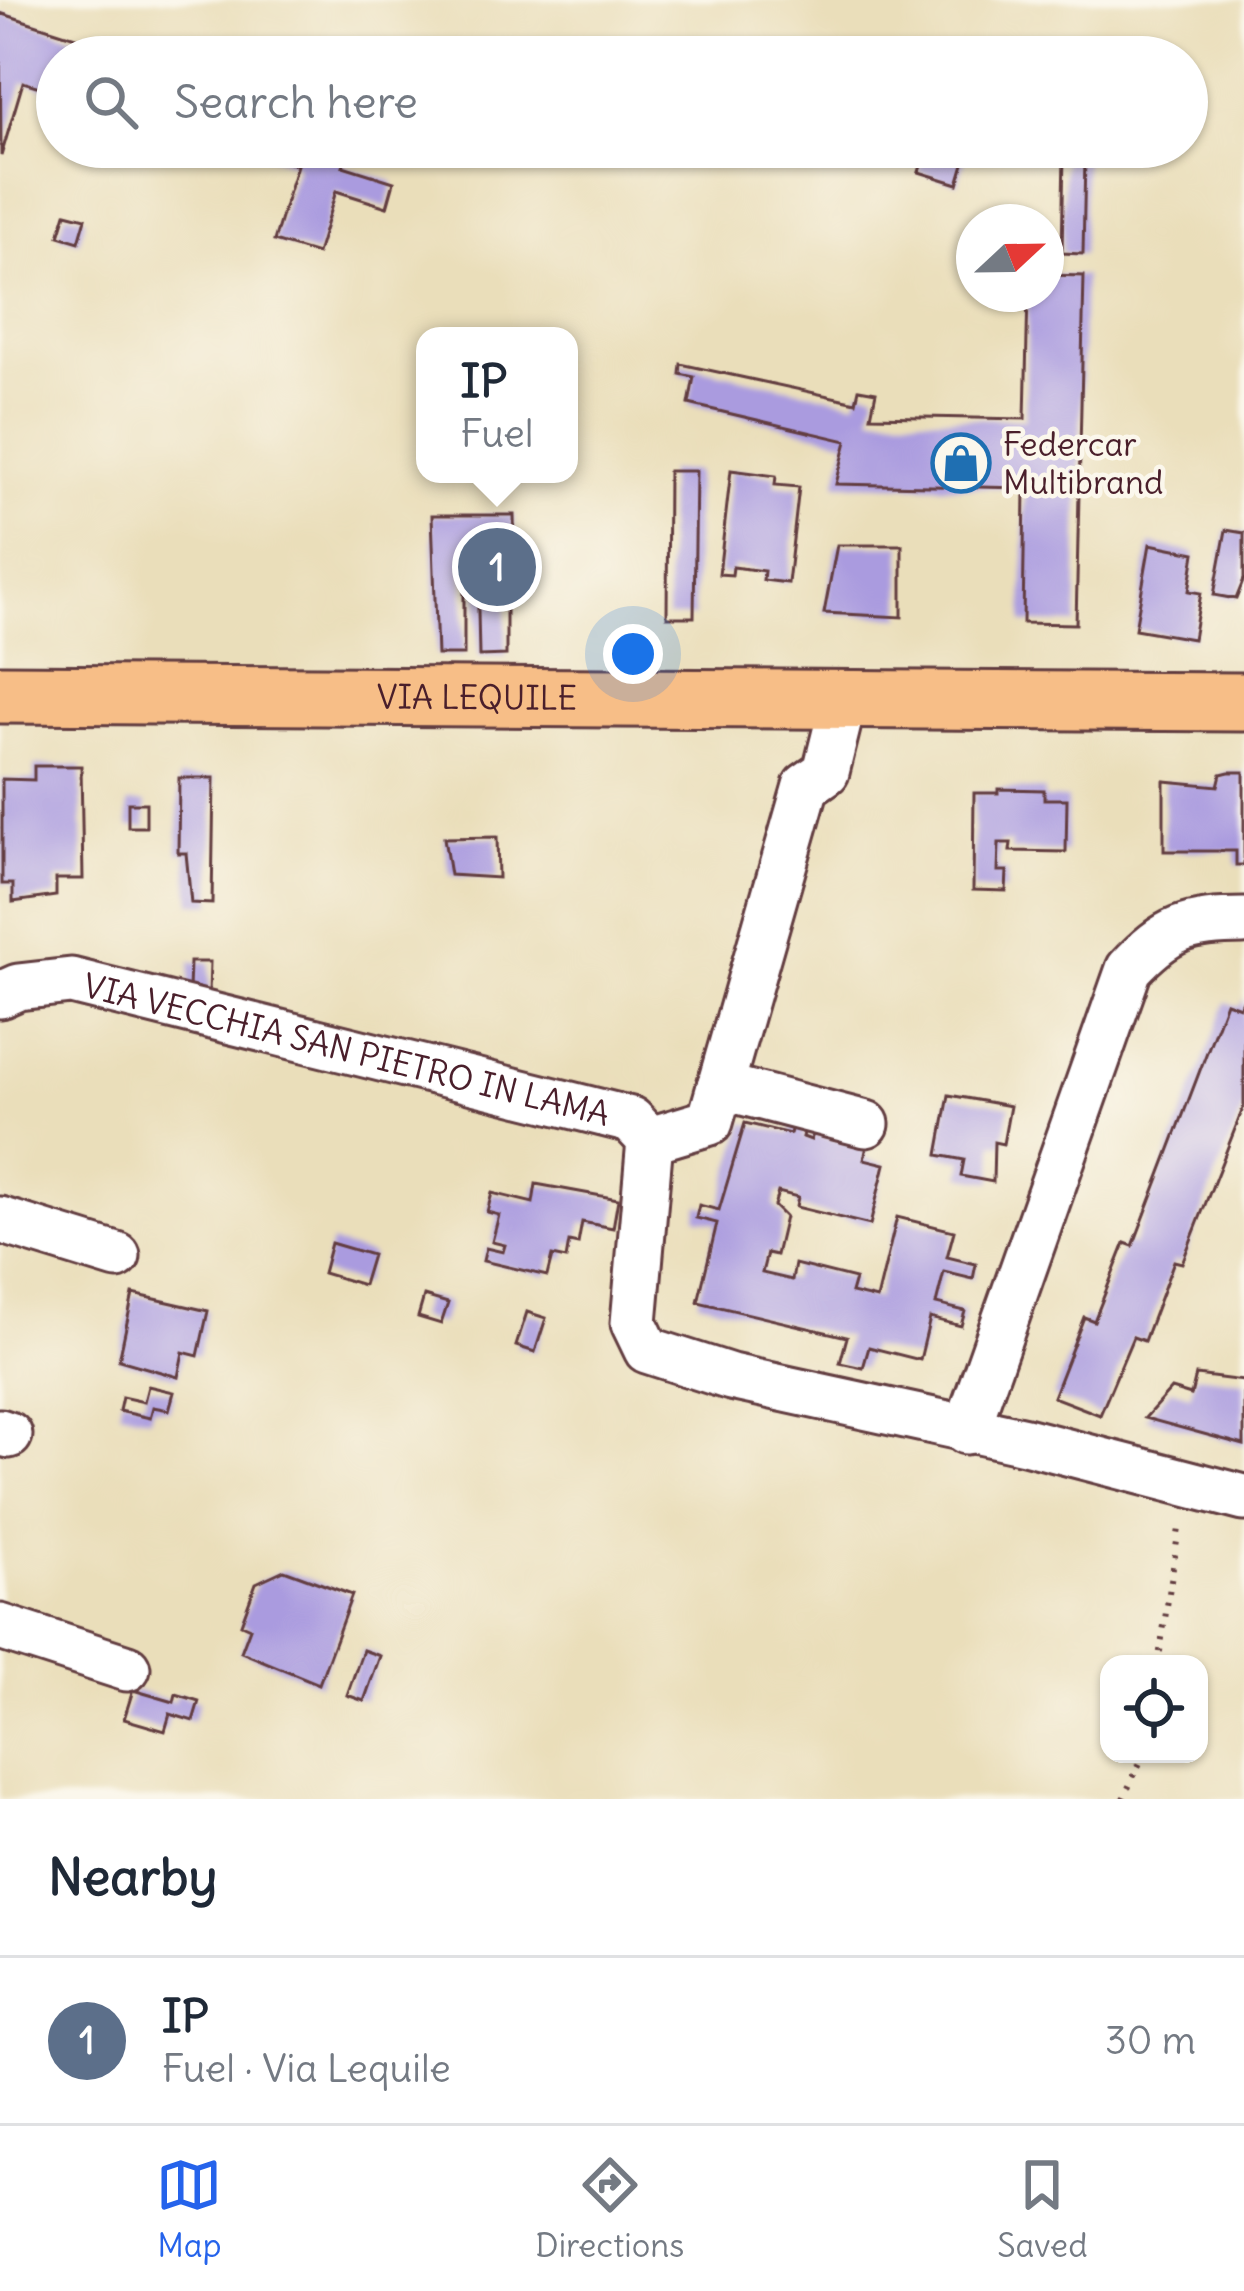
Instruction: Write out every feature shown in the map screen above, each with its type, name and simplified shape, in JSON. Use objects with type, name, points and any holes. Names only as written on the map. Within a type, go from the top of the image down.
[{"type":"main road","name":"VIA LEQUILE","points":[[0,694],[1244,702]]},
{"type":"street","points":[[0,664],[68,680],[198,695]]},
{"type":"street","points":[[650,1140],[710,1122],[806,787],[826,772],[844,699]]},
{"type":"street","points":[[966,1431],[1129,969],[1158,937],[1203,921],[1244,921]]},
{"type":"street","name":"VIA VECCHIA SAN PIETRO IN LAMA","points":[[0,995],[18,987],[71,981],[632,1120],[650,1140],[634,1323],[647,1350],[731,1378],[1025,1441],[1244,1498]]},
{"type":"street","points":[[720,1086],[866,1124]]},
{"type":"street","points":[[0,1220],[118,1256]]},
{"type":"street","points":[[0,1627],[127,1668]]},
{"type":"path","points":[[1160,1655],[1191,1484]]},
{"type":"path","points":[[1123,1799],[1140,1763]]},
{"type":"building","points":[[0,13],[72,36],[36,36],[36,86],[23,82],[1,156]]},
{"type":"building","points":[[296,168],[349,168],[394,182],[387,207],[336,191],[317,254],[274,241]]},
{"type":"building","points":[[920,168],[963,168],[958,184],[919,172]]},
{"type":"building","points":[[1064,168],[1085,168],[1083,254],[1064,253]]},
{"type":"building","points":[[66,213],[86,218],[79,242],[59,236]]},
{"type":"building","name":"Federcar Multibrand","points":[[1064,275],[1084,276],[1076,624],[1023,623],[1025,488],[836,484],[847,441],[689,404],[694,377],[680,374],[681,364],[856,402],[859,389],[876,392],[871,416],[1025,419],[1028,312],[1064,312]]},
{"type":"building","points":[[731,470],[776,476],[775,485],[799,487],[788,583],[763,580],[764,571],[733,567],[732,575],[719,574]]},
{"type":"building","points":[[668,471],[696,471],[694,617],[667,617]]},
{"type":"building","points":[[432,515],[514,515],[515,564],[506,565],[506,655],[479,656],[477,565],[464,565],[464,655],[437,655]]},
{"type":"building","points":[[1226,530],[1244,533],[1244,579],[1236,599],[1214,595]]},
{"type":"building","points":[[1150,544],[1195,553],[1189,591],[1201,593],[1193,639],[1135,629]]},
{"type":"building","points":[[837,545],[902,545],[902,617],[824,613]]},
{"type":"building","points":[[34,766],[81,766],[83,879],[56,879],[56,896],[13,902],[13,884],[2,884],[2,779],[34,780]]},
{"type":"building","points":[[1244,772],[1244,865],[1236,865],[1236,851],[1164,851],[1164,781],[1218,786],[1221,774]]},
{"type":"building","points":[[179,778],[214,778],[212,904],[191,903],[186,853],[178,853]]},
{"type":"building","points":[[998,789],[1044,790],[1044,799],[1067,799],[1066,852],[1010,851],[1011,843],[999,843],[998,871],[1007,871],[1006,891],[973,890],[974,793],[998,793]]},
{"type":"building","points":[[128,803],[146,803],[146,827],[128,827]]},
{"type":"building","points":[[497,837],[498,878],[450,875],[444,838]]},
{"type":"building","points":[[190,962],[210,962],[209,994],[189,991]]},
{"type":"building","points":[[1244,998],[1244,1106],[1182,1263],[1174,1261],[1144,1341],[1133,1337],[1100,1415],[1053,1397],[1084,1317],[1094,1321],[1125,1243],[1133,1246],[1226,1002],[1240,1007]]},
{"type":"building","points":[[949,1095],[1010,1106],[1003,1144],[994,1142],[993,1182],[961,1176],[964,1160],[938,1155]]},
{"type":"building","points":[[794,1117],[807,1120],[803,1137],[811,1140],[813,1134],[853,1144],[856,1130],[870,1133],[864,1159],[885,1164],[870,1225],[796,1207],[798,1197],[778,1192],[774,1206],[785,1217],[776,1255],[767,1253],[762,1273],[792,1280],[795,1264],[855,1279],[851,1293],[877,1299],[897,1217],[954,1231],[947,1257],[976,1264],[973,1279],[944,1272],[936,1304],[965,1311],[961,1326],[930,1318],[920,1360],[869,1347],[863,1368],[840,1363],[847,1337],[698,1302],[717,1223],[696,1218],[699,1205],[719,1210],[745,1123],[790,1134]]},
{"type":"building","points":[[536,1184],[618,1199],[613,1228],[582,1222],[578,1244],[569,1242],[566,1259],[552,1256],[547,1276],[483,1261],[486,1248],[503,1252],[505,1245],[492,1242],[499,1215],[487,1212],[492,1193],[533,1203]]},
{"type":"building","points":[[331,1243],[372,1255],[363,1285],[323,1273]]},
{"type":"building","points":[[133,1294],[208,1311],[198,1356],[183,1352],[178,1377],[119,1360]]},
{"type":"building","points":[[424,1296],[448,1303],[441,1324],[418,1317]]},
{"type":"building","points":[[527,1312],[546,1318],[535,1352],[516,1346]]},
{"type":"building","points":[[1196,1375],[1244,1381],[1244,1445],[1145,1418],[1171,1389],[1191,1395]]},
{"type":"building","points":[[148,1386],[174,1392],[169,1410],[153,1407],[150,1418],[119,1411],[122,1397],[144,1402]]},
{"type":"building","points":[[284,1570],[352,1595],[319,1684],[241,1652],[250,1628],[241,1624],[256,1583]]},
{"type":"building","points":[[363,1650],[380,1656],[364,1701],[347,1695]]},
{"type":"building","points":[[133,1690],[174,1702],[176,1694],[199,1701],[193,1721],[170,1714],[165,1731],[124,1719]]},
{"type":"place","name":"Federcar Multibrand","points":[[961,463]]},
{"type":"place","name":"IP","points":[[497,567]]}]
